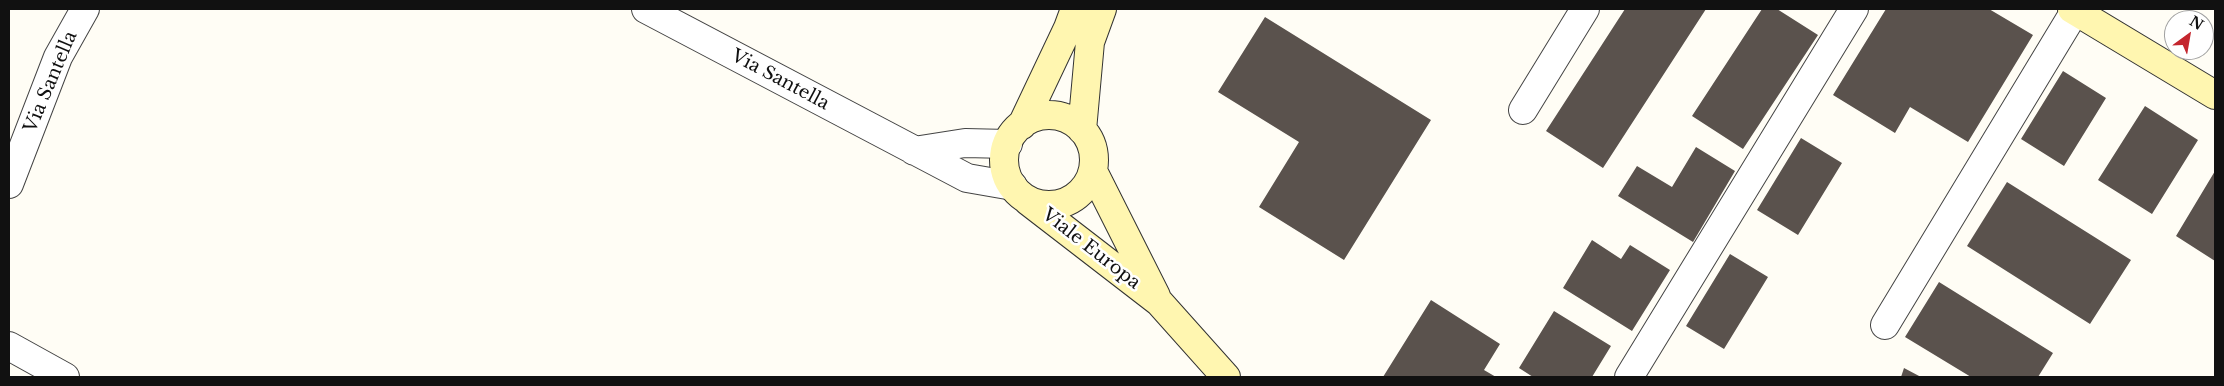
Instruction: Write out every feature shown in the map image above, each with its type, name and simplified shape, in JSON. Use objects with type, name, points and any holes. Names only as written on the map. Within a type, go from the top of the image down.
[{"type":"street","name":"Via Santella","points":[[9,184],[58,57],[85,9]]},
{"type":"street","name":"Via Santella","points":[[646,9],[967,178],[1018,191]]},
{"type":"street","points":[[914,151],[1015,134],[1034,118],[1060,117],[1072,122],[1082,130],[1090,142],[1094,156],[1093,170],[1088,184],[1078,196],[1065,203],[1051,206],[1036,203],[1018,191],[1006,173],[1004,158],[1015,134],[1068,28],[1075,9]]},
{"type":"street","points":[[1082,130],[1090,42],[1102,9]]},
{"type":"street","points":[[1523,110],[1585,9]]},
{"type":"street","points":[[1630,377],[1854,9]]},
{"type":"street","points":[[1885,325],[2074,10],[2215,95]]},
{"type":"street","name":"Viale Europa","points":[[1093,170],[1159,302]]},
{"type":"street","name":"Viale Europa","points":[[1018,191],[1159,302],[1226,377]]},
{"type":"street","points":[[9,346],[65,377]]},
{"type":"building","points":[[1625,9],[1706,9],[1603,168],[1546,131]]},
{"type":"building","points":[[1762,9],[1777,9],[1818,35],[1743,149],[1692,116]]},
{"type":"building","points":[[1886,9],[1989,9],[2033,35],[1968,142],[1910,107],[1895,133],[1833,95]]},
{"type":"building","points":[[1265,17],[1431,120],[1344,260],[1259,207],[1299,142],[1218,92]]},
{"type":"building","points":[[2063,71],[2106,98],[2064,166],[2021,139]]},
{"type":"building","points":[[2145,106],[2198,140],[2152,214],[2098,180]]},
{"type":"building","points":[[1801,138],[1842,163],[1798,235],[1757,210]]},
{"type":"building","points":[[1696,147],[1735,171],[1693,242],[1618,196],[1637,166],[1672,187]]},
{"type":"building","points":[[2215,171],[2215,261],[2176,236]]},
{"type":"building","points":[[2007,182],[2131,260],[2090,324],[1967,246]]},
{"type":"building","points":[[1592,240],[1621,259],[1630,245],[1670,270],[1632,331],[1563,288]]},
{"type":"building","points":[[1730,254],[1768,277],[1724,349],[1686,326]]},
{"type":"building","points":[[1939,282],[2053,353],[2038,377],[1971,377],[1905,337]]},
{"type":"building","points":[[1431,300],[1500,344],[1484,370],[1496,377],[1383,377]]},
{"type":"building","points":[[1554,311],[1611,346],[1592,377],[1533,377],[1519,368]]},
{"type":"building","points":[[1904,368],[1921,377],[1901,377]]}]
